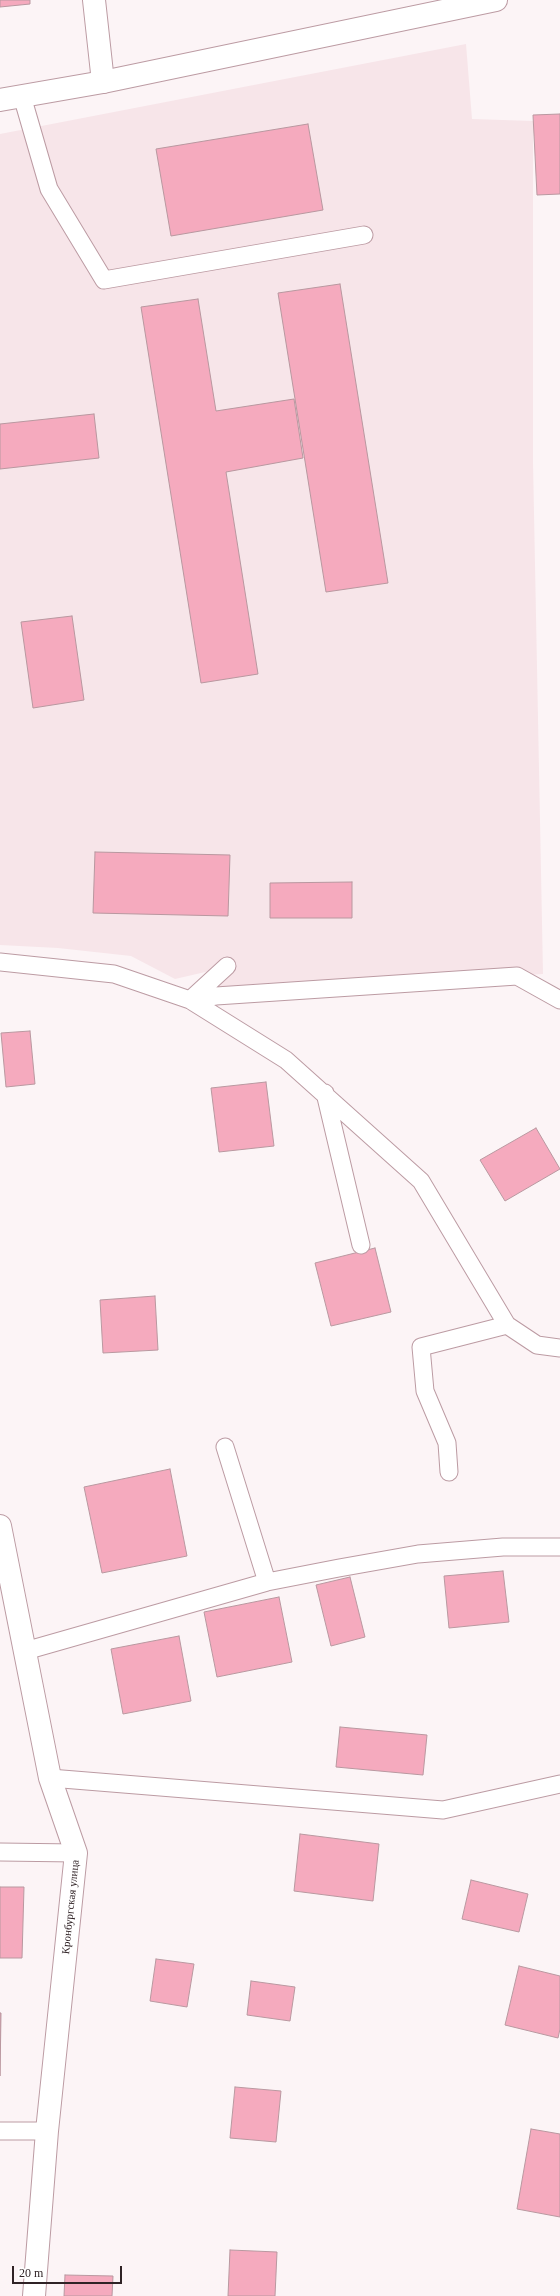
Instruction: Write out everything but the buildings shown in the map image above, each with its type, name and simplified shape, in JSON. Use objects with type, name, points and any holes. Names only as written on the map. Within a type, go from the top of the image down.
[{"type":"street","points":[[94,0],[103,82]]},
{"type":"street","points":[[0,100],[103,82],[496,0]]},
{"type":"street","name":"Кронбургская улица","points":[[1,1533],[50,1778],[76,1853],[47,2131],[34,2296]]},
{"type":"lane","points":[[22,96],[49,189],[104,280],[364,236]]},
{"type":"lane","points":[[0,962],[114,974],[190,1000],[286,1060],[325,1093],[421,1181],[507,1325],[537,1345],[560,1348]]},
{"type":"lane","points":[[190,1000],[227,966]]},
{"type":"lane","points":[[190,1000],[216,996],[517,976],[560,1000]]},
{"type":"lane","points":[[325,1093],[360,1245]]},
{"type":"lane","points":[[450,1472],[447,1443],[425,1390],[421,1347],[507,1325]]},
{"type":"lane","points":[[224,1447],[267,1582]]},
{"type":"lane","points":[[25,1651],[267,1582],[418,1554],[503,1547],[560,1547]]},
{"type":"lane","points":[[50,1778],[443,1810],[560,1784]]},
{"type":"lane","points":[[0,1852],[76,1853]]},
{"type":"lane","points":[[0,2131],[47,2131]]},
{"type":"shaded area","points":[[466,44],[472,119],[533,121],[533,462],[543,974],[216,996],[227,967],[175,979],[131,956],[58,948],[0,945],[0,134]]}]
